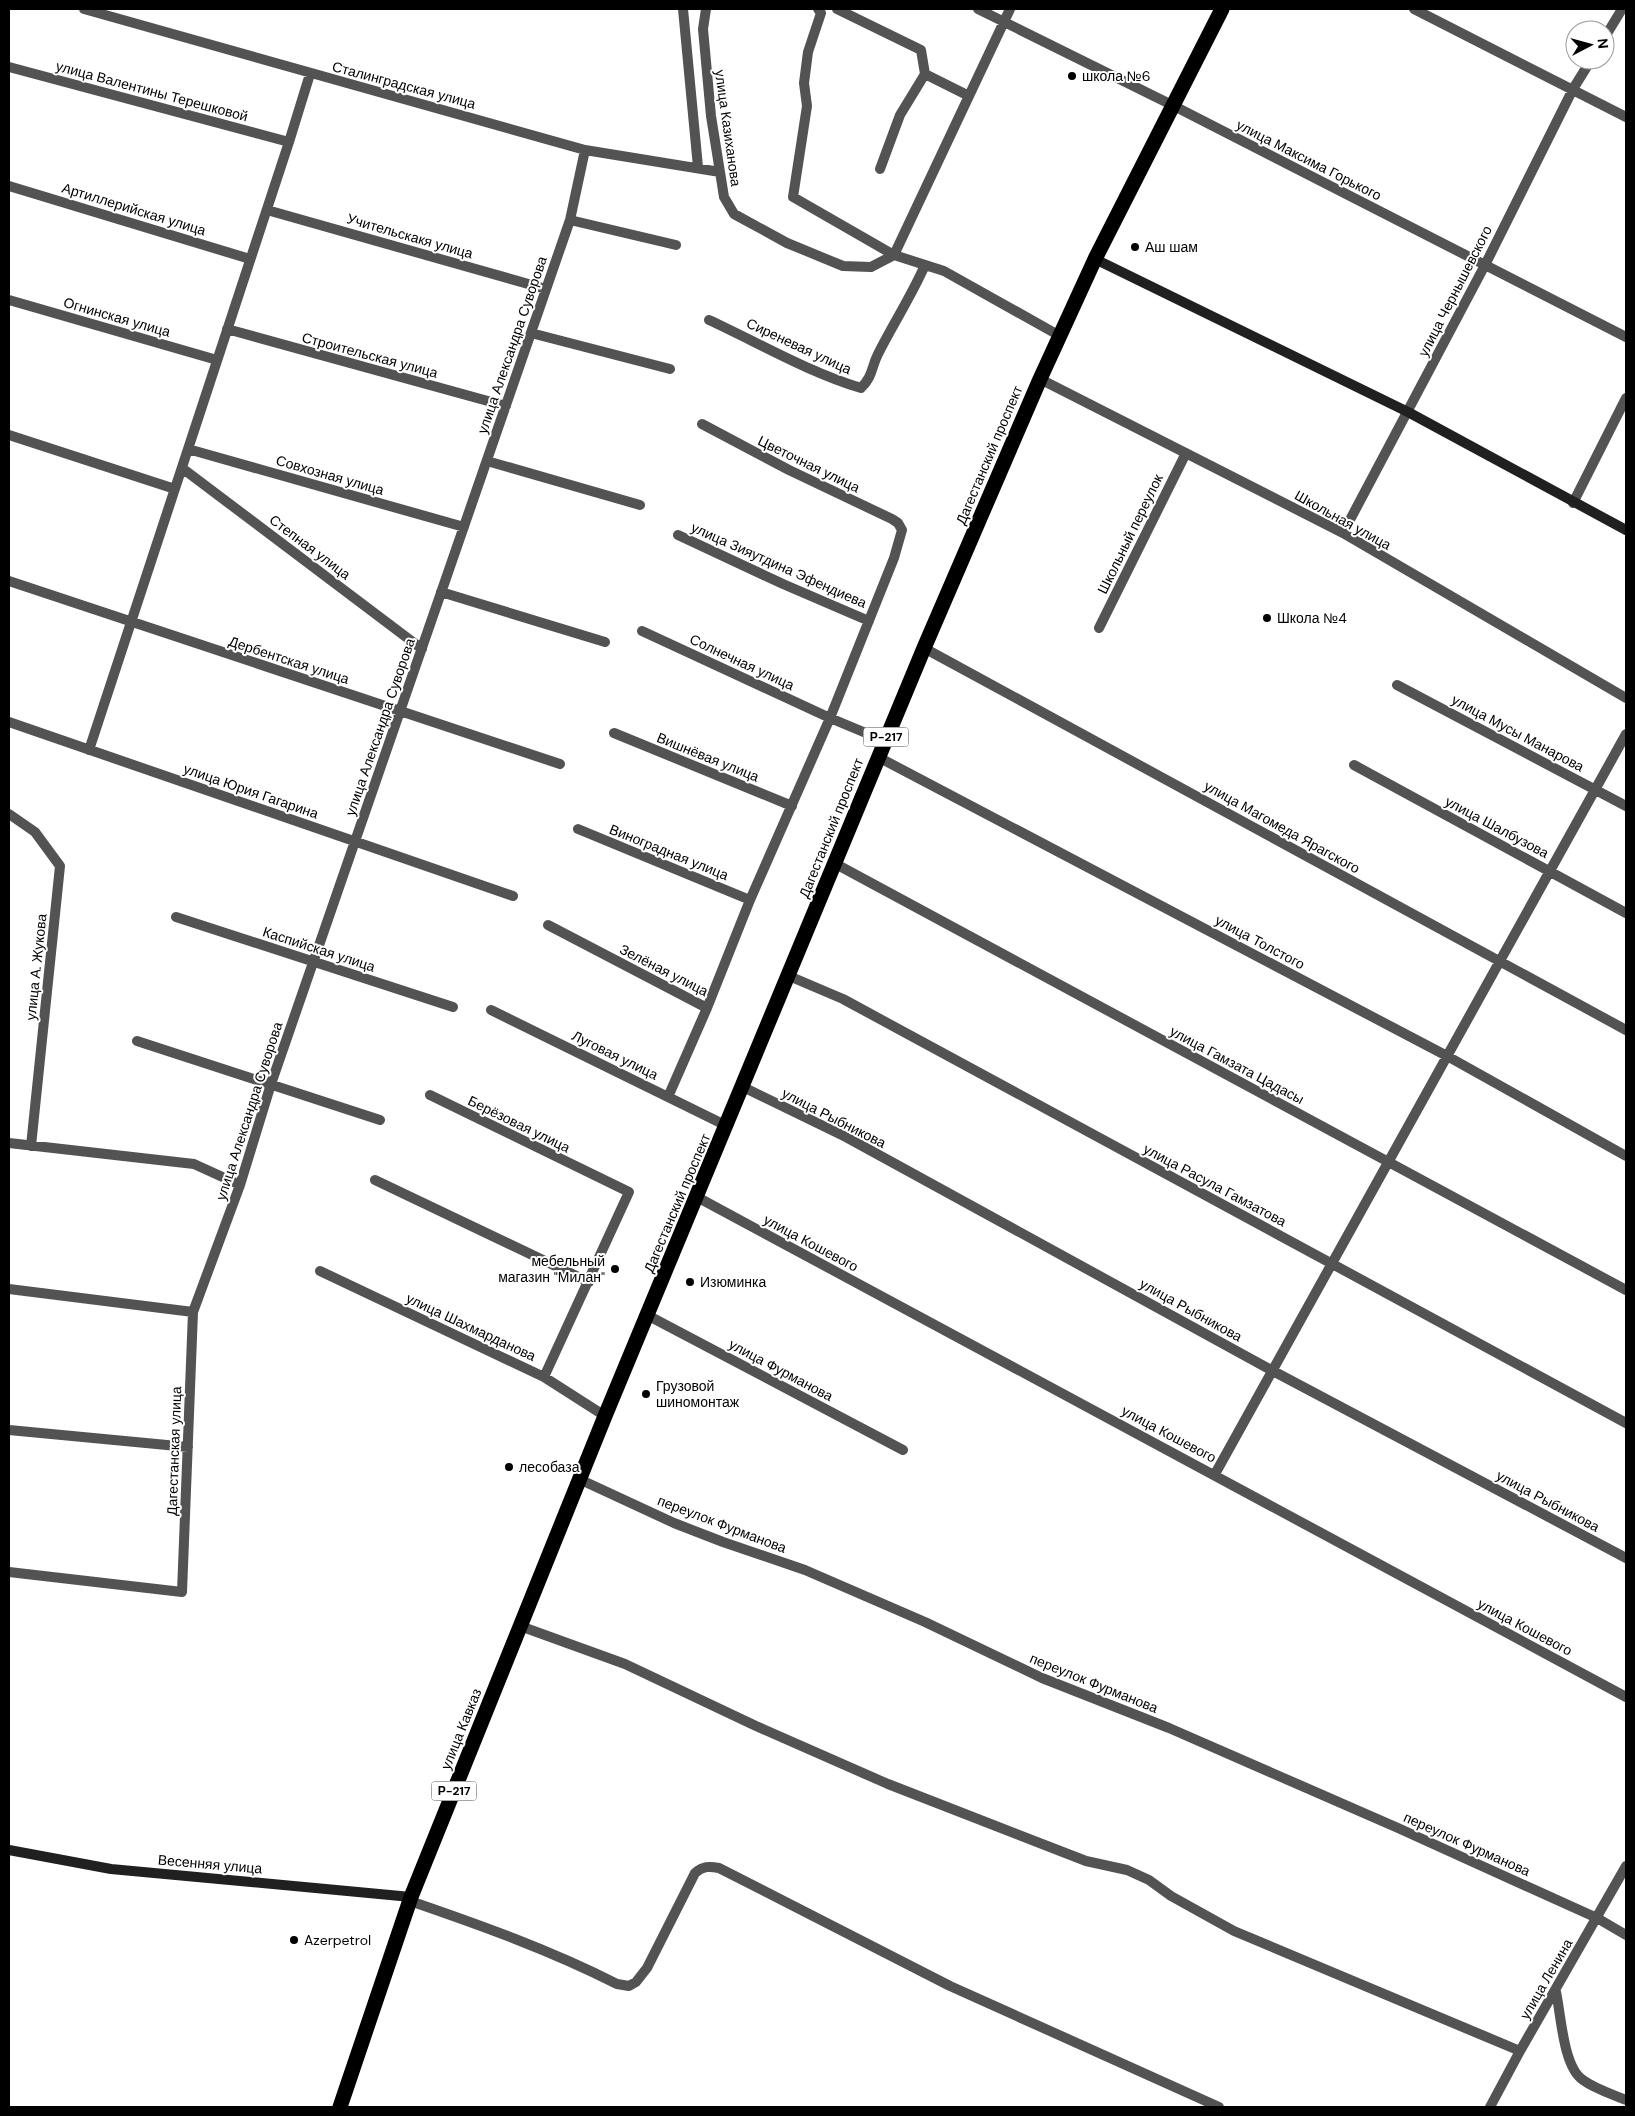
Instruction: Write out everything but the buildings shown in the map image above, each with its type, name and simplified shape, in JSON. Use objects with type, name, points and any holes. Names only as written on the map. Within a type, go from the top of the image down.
[{"type":"highway","name":"Дагестанский проспект","points":[[579,1479],[727,1126],[878,757],[1040,379],[1096,259],[1222,9]]},
{"type":"highway","name":"улица Кавказ","points":[[340,2107],[410,1899],[579,1479]]},
{"type":"street","name":"Сталинградская улица","points":[[84,9],[585,150],[720,172]]},
{"type":"street","points":[[682,9],[698,167]]},
{"type":"street","name":"улица Казиханова","points":[[706,9],[702,29],[705,68],[724,197],[734,214],[787,243],[843,266],[871,267],[894,255]]},
{"type":"street","points":[[818,9],[821,12],[808,52],[804,83],[807,106],[793,197],[894,255],[944,271],[1060,336]]},
{"type":"street","points":[[837,9],[921,50],[925,74],[900,115],[880,169]]},
{"type":"street","name":"улица Максима Горького","points":[[978,9],[1174,106],[1626,337]]},
{"type":"street","points":[[894,255],[1010,9]]},
{"type":"street","points":[[1414,9],[1626,117]]},
{"type":"street","points":[[1615,21],[1622,9]]},
{"type":"street","name":"улица Валентины Терешковой","points":[[9,66],[289,142]]},
{"type":"street","name":"улица Чернышевского","points":[[1343,533],[1485,265],[1573,89],[1585,70]]},
{"type":"street","points":[[89,750],[310,74]]},
{"type":"street","points":[[925,74],[969,96]]},
{"type":"street","name":"улица Александра Суворова","points":[[193,1312],[240,1185],[272,1084],[570,220],[585,150]]},
{"type":"street","name":"Артиллерийская улица","points":[[9,186],[250,259]]},
{"type":"street","name":"Учительскакя улица","points":[[267,210],[546,289]]},
{"type":"street","points":[[570,220],[676,245]]},
{"type":"street","points":[[1096,259],[1408,412],[1626,530]]},
{"type":"street","name":"Сиреневая улица","points":[[709,320],[790,360],[861,388],[869,380],[876,357],[900,310],[916,286],[925,265]]},
{"type":"street","name":"Огнинская улица","points":[[9,300],[217,360]]},
{"type":"street","name":"Строительская улица","points":[[228,329],[506,406]]},
{"type":"street","points":[[531,333],[670,369]]},
{"type":"street","name":"Школьная улица","points":[[1040,379],[1343,533],[1626,698]]},
{"type":"street","points":[[1573,503],[1626,398]]},
{"type":"street","name":"Цветочная улица","points":[[702,424],[788,470],[898,522],[902,530],[894,558],[869,621]]},
{"type":"street","points":[[9,435],[175,489]]},
{"type":"street","name":"Совхозная улица","points":[[188,449],[464,527]]},
{"type":"street","name":"Школьный переулок","points":[[1099,628],[1186,453]]},
{"type":"street","points":[[487,461],[640,505]]},
{"type":"street","name":"Степная улица","points":[[182,468],[422,649]]},
{"type":"street","name":"улица Зияутдина Эфендиева","points":[[678,535],[869,621]]},
{"type":"street","name":"Дербентская улица","points":[[9,581],[560,764]]},
{"type":"street","points":[[442,592],[605,642]]},
{"type":"street","points":[[707,1008],[750,900],[830,718],[869,621]]},
{"type":"street","name":"Солнечная улица","points":[[642,631],[830,718],[885,741]]},
{"type":"street","name":"улица Магомеда Ярагского","points":[[924,648],[1626,1030]]},
{"type":"street","name":"улица Мусы Манарова","points":[[1397,685],[1626,806]]},
{"type":"street","name":"улица Юрия Гагарина","points":[[9,722],[512,896]]},
{"type":"street","name":"Вишнёвая улица","points":[[614,733],[792,806]]},
{"type":"street","points":[[1215,1474],[1626,734]]},
{"type":"street","name":"улица Толстого","points":[[878,757],[1447,1056],[1626,1156]]},
{"type":"street","name":"улица Шалбузова","points":[[1354,765],[1626,913]]},
{"type":"street","name":"улица А. Жукова","points":[[9,814],[35,832],[60,866],[31,1146]]},
{"type":"street","name":"Виноградная улица","points":[[578,829],[750,900]]},
{"type":"street","name":"улица Гамзата Цадасы","points":[[834,864],[1626,1290]]},
{"type":"street","name":"Каспийская улица","points":[[176,917],[453,1007]]},
{"type":"street","name":"Зелёная улица","points":[[548,925],[707,1008],[668,1097]]},
{"type":"street","name":"улица Расула Гамзатова","points":[[789,976],[843,999],[1626,1423]]},
{"type":"street","name":"Луговая улица","points":[[491,1010],[727,1126]]},
{"type":"street","points":[[138,1041],[380,1120]]},
{"type":"street","name":"улица Рыбникова","points":[[743,1087],[846,1137],[1273,1371],[1626,1558]]},
{"type":"street","name":"Берёзовая улица","points":[[430,1095],[630,1192],[589,1282]]},
{"type":"street","points":[[9,1143],[194,1164],[240,1185]]},
{"type":"street","points":[[375,1180],[589,1282],[544,1377]]},
{"type":"street","name":"улица Кошевого","points":[[697,1197],[1215,1474],[1626,1697]]},
{"type":"street","name":"улица Шахмарданова","points":[[320,1272],[544,1377],[605,1416]]},
{"type":"street","points":[[9,1289],[193,1312]]},
{"type":"street","name":"Дагестанская улица","points":[[9,1572],[182,1592],[193,1312]]},
{"type":"street","name":"улица Фурманова","points":[[647,1314],[903,1450]]},
{"type":"street","points":[[9,1430],[188,1447]]},
{"type":"street","name":"переулок Фурманова","points":[[579,1479],[674,1523],[805,1570],[925,1622],[1042,1678],[1169,1728],[1398,1828],[1597,1918],[1626,1935]]},
{"type":"street","points":[[520,1626],[625,1664],[756,1726],[897,1787],[1086,1861],[1126,1870],[1149,1880],[1184,1904],[1234,1931],[1520,2051]]},
{"type":"street","name":"Весенняя улица","points":[[9,1850],[112,1869],[410,1899]]},
{"type":"street","name":"улица Ленина","points":[[1490,2107],[1626,1866]]},
{"type":"street","points":[[410,1899],[548,1951],[617,1984],[629,1986],[636,1982],[647,1968],[696,1873],[700,1868],[719,1868],[950,1986],[1219,2107]]},
{"type":"street","points":[[1556,1992],[1568,2054],[1574,2071],[1582,2080],[1626,2100]]},
{"type":"place","name":"школа №6","points":[[1072,76]]},
{"type":"place","name":"Аш шам","points":[[1135,247]]},
{"type":"place","name":"Школа №4","points":[[1267,618]]},
{"type":"place","name":"мебельный магазин \"Милан\"","points":[[615,1269]]},
{"type":"place","name":"Изюминка","points":[[690,1282]]},
{"type":"place","name":"Грузовой шиномонтаж","points":[[646,1394]]},
{"type":"place","name":"лесобаза","points":[[509,1467]]},
{"type":"place","name":"Azerpetrol","points":[[294,1940]]}]
